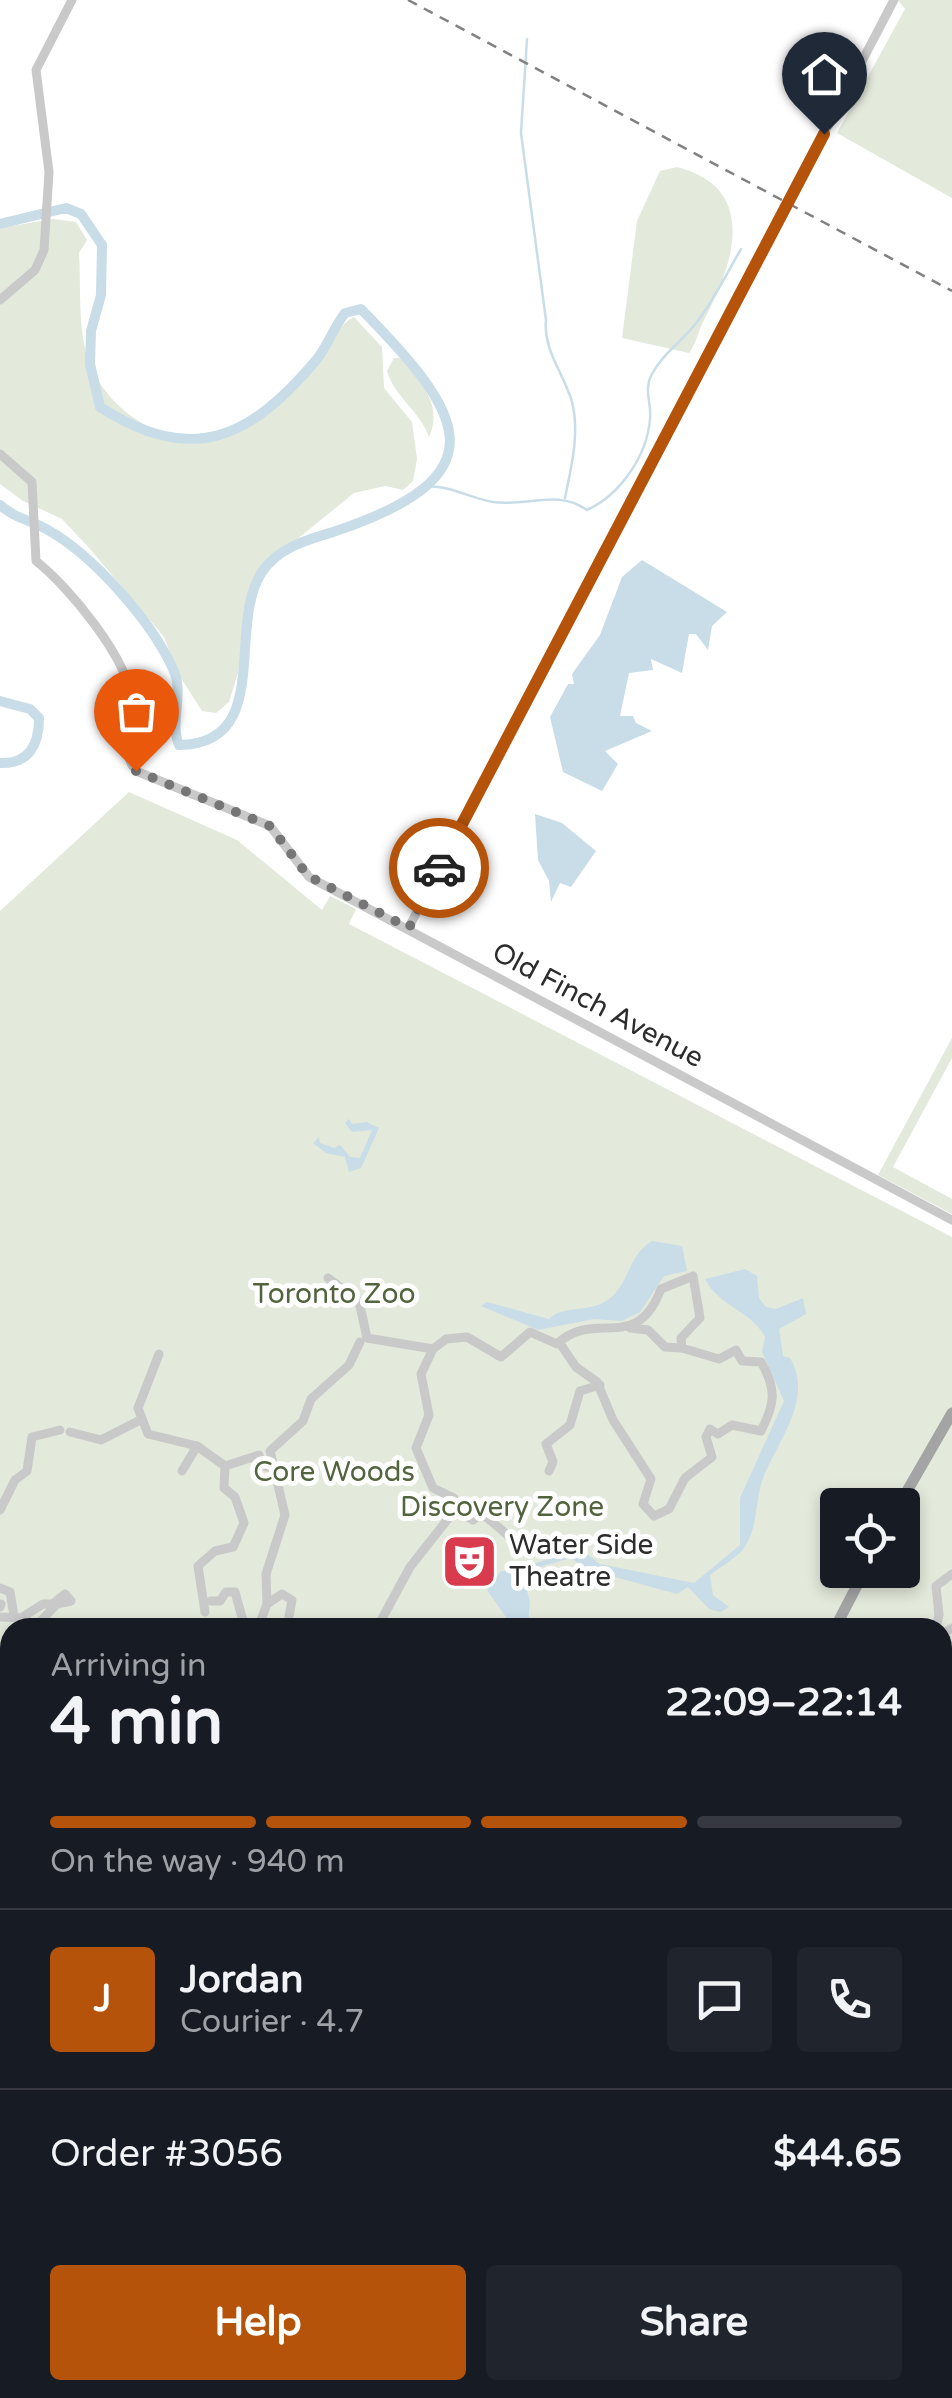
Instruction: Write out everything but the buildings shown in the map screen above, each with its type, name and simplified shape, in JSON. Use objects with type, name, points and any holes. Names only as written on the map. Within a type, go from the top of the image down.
[{"type":"main road","points":[[909,1488],[952,1413]]},
{"type":"main road","points":[[839,1618],[855,1588]]},
{"type":"street","points":[[0,300],[35,270],[46,236],[49,172],[36,70],[72,0]]},
{"type":"street","points":[[409,928],[894,0]]},
{"type":"street","name":"Old Finch Avenue","points":[[0,454],[32,482],[36,561],[70,592],[126,680],[132,701],[126,754],[136,771],[270,826],[308,876],[952,1220]]},
{"type":"street","points":[[630,1328],[646,1316],[661,1289],[694,1276],[700,1318],[682,1338],[682,1348]]},
{"type":"street","points":[[328,1278],[359,1302],[367,1338],[434,1350]]},
{"type":"street","points":[[381,1618],[392,1594],[455,1510],[454,1498],[433,1488],[416,1448],[429,1415],[421,1374],[434,1350],[446,1339],[467,1337],[501,1357],[530,1332],[559,1342],[576,1367],[600,1385],[612,1420],[652,1479],[643,1504],[654,1516],[669,1509],[685,1478],[712,1457],[706,1437],[710,1429],[718,1434],[732,1425],[761,1431],[773,1408],[774,1392],[761,1362],[742,1361],[736,1350],[719,1359],[665,1347],[648,1330],[646,1316]]},
{"type":"street","points":[[559,1342],[575,1330],[648,1330]]},
{"type":"street","points":[[262,1618],[267,1604],[266,1574],[285,1515],[270,1451],[303,1422],[311,1399],[350,1365],[360,1342]]},
{"type":"street","points":[[159,1354],[138,1408],[152,1436],[198,1446],[225,1466]]},
{"type":"street","points":[[549,1471],[554,1462],[546,1444],[570,1425],[580,1390],[600,1385]]},
{"type":"street","points":[[0,1510],[11,1486],[26,1471],[32,1437],[65,1431],[100,1440],[142,1419]]},
{"type":"street","points":[[182,1472],[198,1446]]},
{"type":"street","points":[[225,1466],[259,1455],[262,1466],[274,1468]]},
{"type":"street","points":[[205,1612],[198,1566],[215,1551],[233,1546],[244,1522],[236,1497],[224,1488],[225,1466]]},
{"type":"street","points":[[455,1510],[473,1520],[481,1514],[524,1550],[543,1552],[550,1548]]},
{"type":"street","points":[[939,1618],[936,1586],[952,1574]]},
{"type":"street","points":[[0,1588],[10,1592],[22,1618]]},
{"type":"street","points":[[211,1601],[235,1592],[242,1618]]},
{"type":"street","points":[[267,1604],[282,1594],[292,1600],[289,1618]]},
{"type":"street","points":[[0,1617],[19,1616],[56,1603],[43,1618]]},
{"type":"green space","points":[[898,0],[952,0],[952,198],[837,133],[905,9]]},
{"type":"green space","points":[[677,167],[703,177],[720,192],[730,210],[733,230],[724,274],[689,353],[622,338],[637,221],[660,171]]},
{"type":"green space","points":[[53,219],[76,222],[87,240],[79,253],[81,316],[83,341],[95,376],[128,414],[150,427],[173,436],[197,439],[221,435],[243,423],[305,370],[354,317],[382,347],[384,388],[412,422],[417,459],[413,481],[403,490],[385,486],[354,493],[259,570],[247,601],[238,673],[229,702],[216,713],[202,711],[179,675],[164,637],[62,519],[23,501],[0,484],[0,228]]},
{"type":"green space","points":[[394,358],[402,358],[432,404],[429,437],[390,380],[387,371]]},
{"type":"green space","name":"Toronto Zoo","points":[[129,792],[237,840],[322,910],[330,896],[356,909],[349,924],[952,1237],[952,1618],[0,1618],[0,911]]},
{"type":"green space","points":[[952,1038],[952,1058],[893,1167],[952,1199],[952,1214],[878,1175]]},
{"type":"water","points":[[642,560],[727,612],[712,626],[708,650],[696,634],[689,634],[682,673],[651,659],[653,670],[629,673],[620,716],[633,716],[636,723],[652,731],[605,751],[618,764],[602,791],[563,772],[550,717],[568,684],[574,684],[572,674],[600,635],[622,577]]},
{"type":"water","points":[[535,814],[562,823],[596,851],[571,887],[560,883],[551,902],[549,881],[538,860]]},
{"type":"water","points":[[349,1119],[352,1124],[367,1122],[379,1128],[361,1168],[349,1172],[345,1157],[326,1153],[313,1143],[319,1137],[320,1143],[334,1148],[340,1145],[350,1157],[360,1158],[372,1130],[352,1132],[345,1123]]},
{"type":"water","points":[[652,1241],[682,1246],[687,1271],[664,1276],[640,1312],[622,1321],[594,1319],[538,1330],[481,1306],[487,1302],[549,1319],[562,1312],[602,1304],[616,1292],[638,1254]]},
{"type":"water","points":[[745,1269],[757,1276],[759,1298],[766,1307],[776,1309],[803,1298],[806,1314],[779,1329],[783,1356],[790,1358],[796,1373],[796,1404],[763,1478],[750,1537],[739,1554],[710,1575],[713,1595],[729,1607],[721,1612],[709,1609],[688,1587],[677,1594],[615,1577],[599,1579],[571,1558],[529,1570],[523,1576],[530,1602],[529,1618],[507,1618],[487,1590],[500,1572],[561,1556],[563,1544],[569,1540],[600,1564],[694,1583],[740,1545],[740,1498],[784,1401],[762,1352],[765,1337],[752,1320],[718,1296],[705,1279]]},
{"type":"waterway","points":[[527,39],[521,133],[546,331],[572,402],[575,426],[565,498]]},
{"type":"waterway","points":[[0,224],[66,208],[81,214],[102,245],[101,295],[91,331],[90,364],[100,407],[133,425],[164,436],[192,439],[219,435],[244,425],[293,386],[321,354],[345,313],[361,309],[424,380],[442,410],[450,438],[444,464],[424,488],[388,510],[293,546],[269,564],[252,595],[238,704],[227,725],[208,739],[179,745],[176,678],[151,631],[84,556],[0,505]]},
{"type":"waterway","points":[[424,487],[493,502],[564,501],[587,510],[610,495],[630,473],[644,447],[652,374],[703,314],[741,249]]},
{"type":"waterway","points":[[0,701],[30,709],[39,718],[37,737],[30,751],[18,760],[0,763]]},
{"type":"railway","points":[[408,0],[952,291]]},
{"type":"way so far","points":[[136,771],[270,826],[308,876],[409,928],[439,868]]},
{"type":"place","name":"Water Side Theatre","points":[[470,1561]]},
{"type":"route","points":[[439,868],[824,134]]},
{"type":"park label","name":"Core Woods","points":[[334,1472]]},
{"type":"park label","name":"Discovery Zone","points":[[502,1507]]}]
